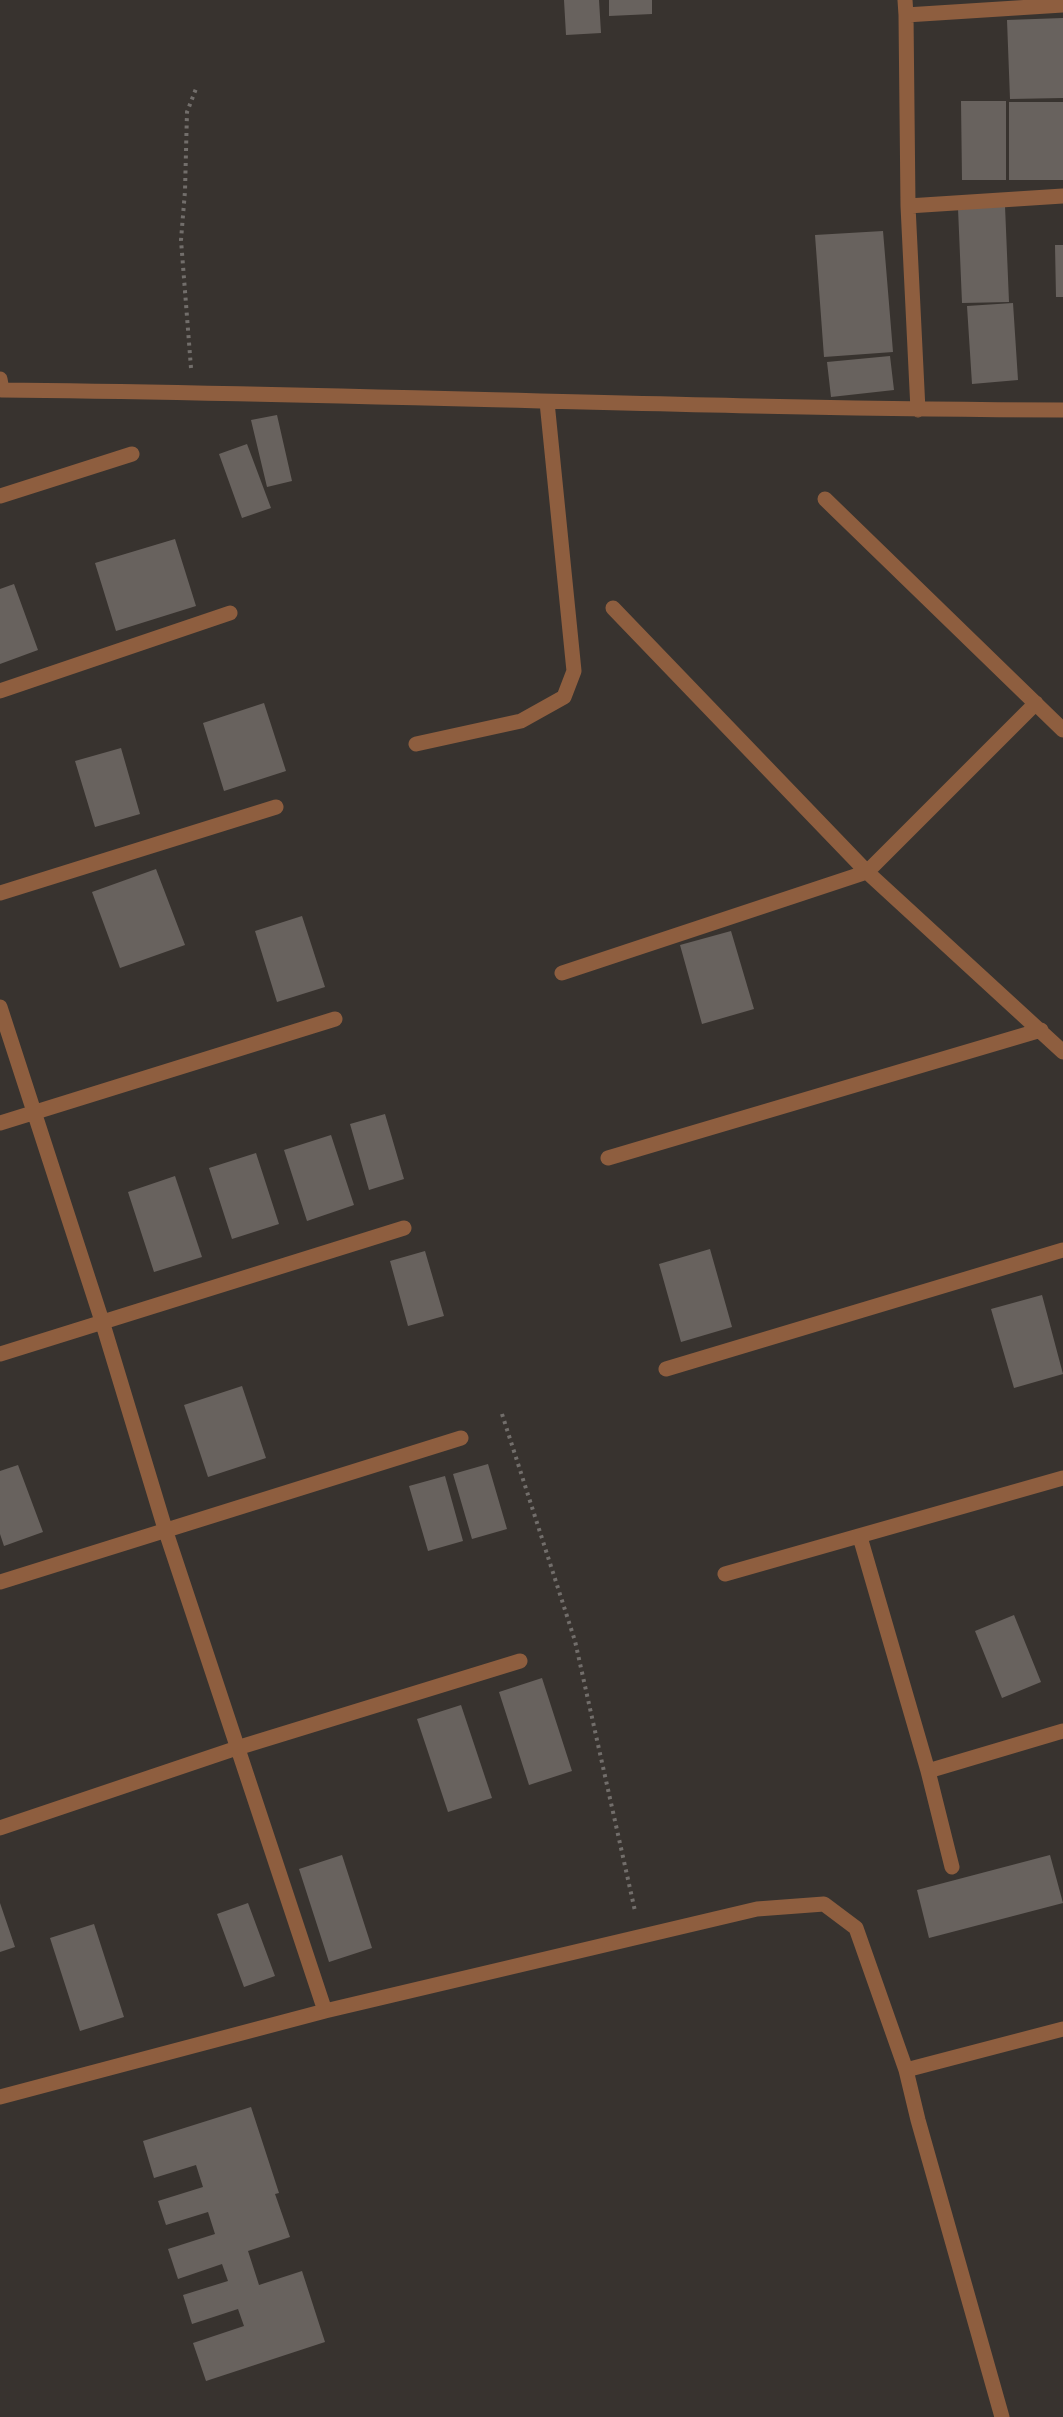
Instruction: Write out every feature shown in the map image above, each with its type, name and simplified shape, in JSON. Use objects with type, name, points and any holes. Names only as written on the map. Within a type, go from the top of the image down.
[{"type":"street","points":[[918,410],[908,206],[906,7],[1063,5]]},
{"type":"street","points":[[908,206],[1063,196]]},
{"type":"street","points":[[0,380],[2,390],[192,392],[918,410],[1063,410]]},
{"type":"street","points":[[416,744],[521,721],[564,698],[571,680],[574,671],[547,402]]},
{"type":"street","points":[[0,496],[132,454]]},
{"type":"street","points":[[825,499],[1063,730]]},
{"type":"street","points":[[613,608],[867,872],[1063,1052]]},
{"type":"street","points":[[0,691],[230,613]]},
{"type":"street","points":[[562,973],[867,872],[1036,703]]},
{"type":"street","points":[[0,893],[276,807]]},
{"type":"street","points":[[0,1007],[102,1321],[166,1532],[324,2011]]},
{"type":"street","points":[[0,1123],[335,1019]]},
{"type":"street","points":[[608,1158],[1041,1030]]},
{"type":"street","points":[[0,1354],[404,1228]]},
{"type":"street","points":[[666,1369],[1063,1250]]},
{"type":"street","points":[[0,1582],[462,1438]]},
{"type":"street","points":[[725,1574],[1063,1478]]},
{"type":"street","points":[[860,1537],[928,1771],[952,1867]]},
{"type":"street","points":[[0,1828],[237,1748],[520,1661]]},
{"type":"street","points":[[928,1771],[1063,1731]]},
{"type":"street","points":[[0,2097],[324,2011],[757,1909],[824,1904],[856,1928],[906,2070],[1002,2417]]},
{"type":"street","points":[[906,2070],[1063,2029]]},
{"type":"path","points":[[192,392],[181,240],[187,112],[197,86]]},
{"type":"path","points":[[502,1414],[575,1641],[641,1938]]},
{"type":"building","points":[[564,0],[599,0],[601,33],[566,35]]},
{"type":"building","points":[[609,0],[652,0],[652,14],[609,16]]},
{"type":"building","points":[[1063,18],[1063,98],[1010,99],[1007,20]]},
{"type":"building","points":[[961,101],[1006,101],[1006,180],[962,180]]},
{"type":"building","points":[[1009,102],[1063,102],[1063,180],[1009,180]]},
{"type":"building","points":[[1005,206],[1009,302],[962,303],[958,208]]},
{"type":"building","points":[[883,231],[893,352],[824,357],[815,235]]},
{"type":"building","points":[[1055,245],[1063,245],[1063,297],[1056,297]]},
{"type":"building","points":[[1013,303],[1018,380],[972,384],[967,306]]},
{"type":"building","points":[[890,356],[894,390],[831,397],[827,362]]},
{"type":"building","points":[[277,415],[292,481],[267,487],[251,420]]},
{"type":"building","points":[[247,444],[271,508],[242,518],[219,454]]},
{"type":"building","points":[[175,539],[196,606],[116,631],[95,563]]},
{"type":"building","points":[[14,584],[38,650],[0,664],[0,589]]},
{"type":"building","points":[[264,703],[286,771],[224,791],[203,723]]},
{"type":"building","points":[[121,748],[140,814],[95,827],[75,761]]},
{"type":"building","points":[[156,869],[185,945],[120,968],[92,892]]},
{"type":"building","points":[[302,916],[325,987],[277,1002],[255,931]]},
{"type":"building","points":[[731,931],[754,1009],[702,1024],[680,945]]},
{"type":"building","points":[[385,1114],[404,1179],[369,1190],[350,1124]]},
{"type":"building","points":[[331,1135],[354,1205],[307,1221],[284,1150]]},
{"type":"building","points":[[256,1153],[279,1224],[232,1239],[209,1168]]},
{"type":"building","points":[[175,1176],[202,1257],[154,1272],[128,1192]]},
{"type":"building","points":[[710,1249],[732,1327],[681,1342],[659,1264]]},
{"type":"building","points":[[425,1251],[444,1316],[408,1326],[390,1261]]},
{"type":"building","points":[[1042,1295],[1063,1374],[1014,1388],[991,1309]]},
{"type":"building","points":[[242,1386],[266,1458],[208,1477],[184,1405]]},
{"type":"building","points":[[488,1464],[507,1529],[472,1539],[453,1474]]},
{"type":"building","points":[[18,1465],[43,1532],[4,1546],[0,1534],[0,1471]]},
{"type":"building","points":[[445,1476],[463,1541],[428,1551],[409,1486]]},
{"type":"building","points":[[1014,1615],[1041,1682],[1002,1698],[975,1631]]},
{"type":"building","points":[[542,1678],[572,1771],[529,1785],[499,1692]]},
{"type":"building","points":[[461,1705],[492,1798],[448,1812],[417,1719]]},
{"type":"building","points":[[342,1855],[372,1948],[329,1962],[299,1869]]},
{"type":"building","points":[[1050,1855],[1063,1903],[929,1938],[917,1890]]},
{"type":"building","points":[[0,1903],[15,1947],[0,1952]]},
{"type":"building","points":[[248,1903],[275,1976],[244,1987],[217,1914]]},
{"type":"building","points":[[94,1924],[124,2017],[80,2031],[50,1938]]},
{"type":"building","points":[[251,2107],[279,2193],[275,2194],[290,2237],[248,2251],[259,2285],[302,2271],[325,2342],[206,2381],[193,2343],[244,2326],[238,2309],[192,2324],[183,2295],[228,2281],[222,2264],[178,2279],[168,2249],[215,2234],[208,2212],[166,2225],[158,2201],[203,2187],[196,2165],[154,2178],[143,2141]]}]
